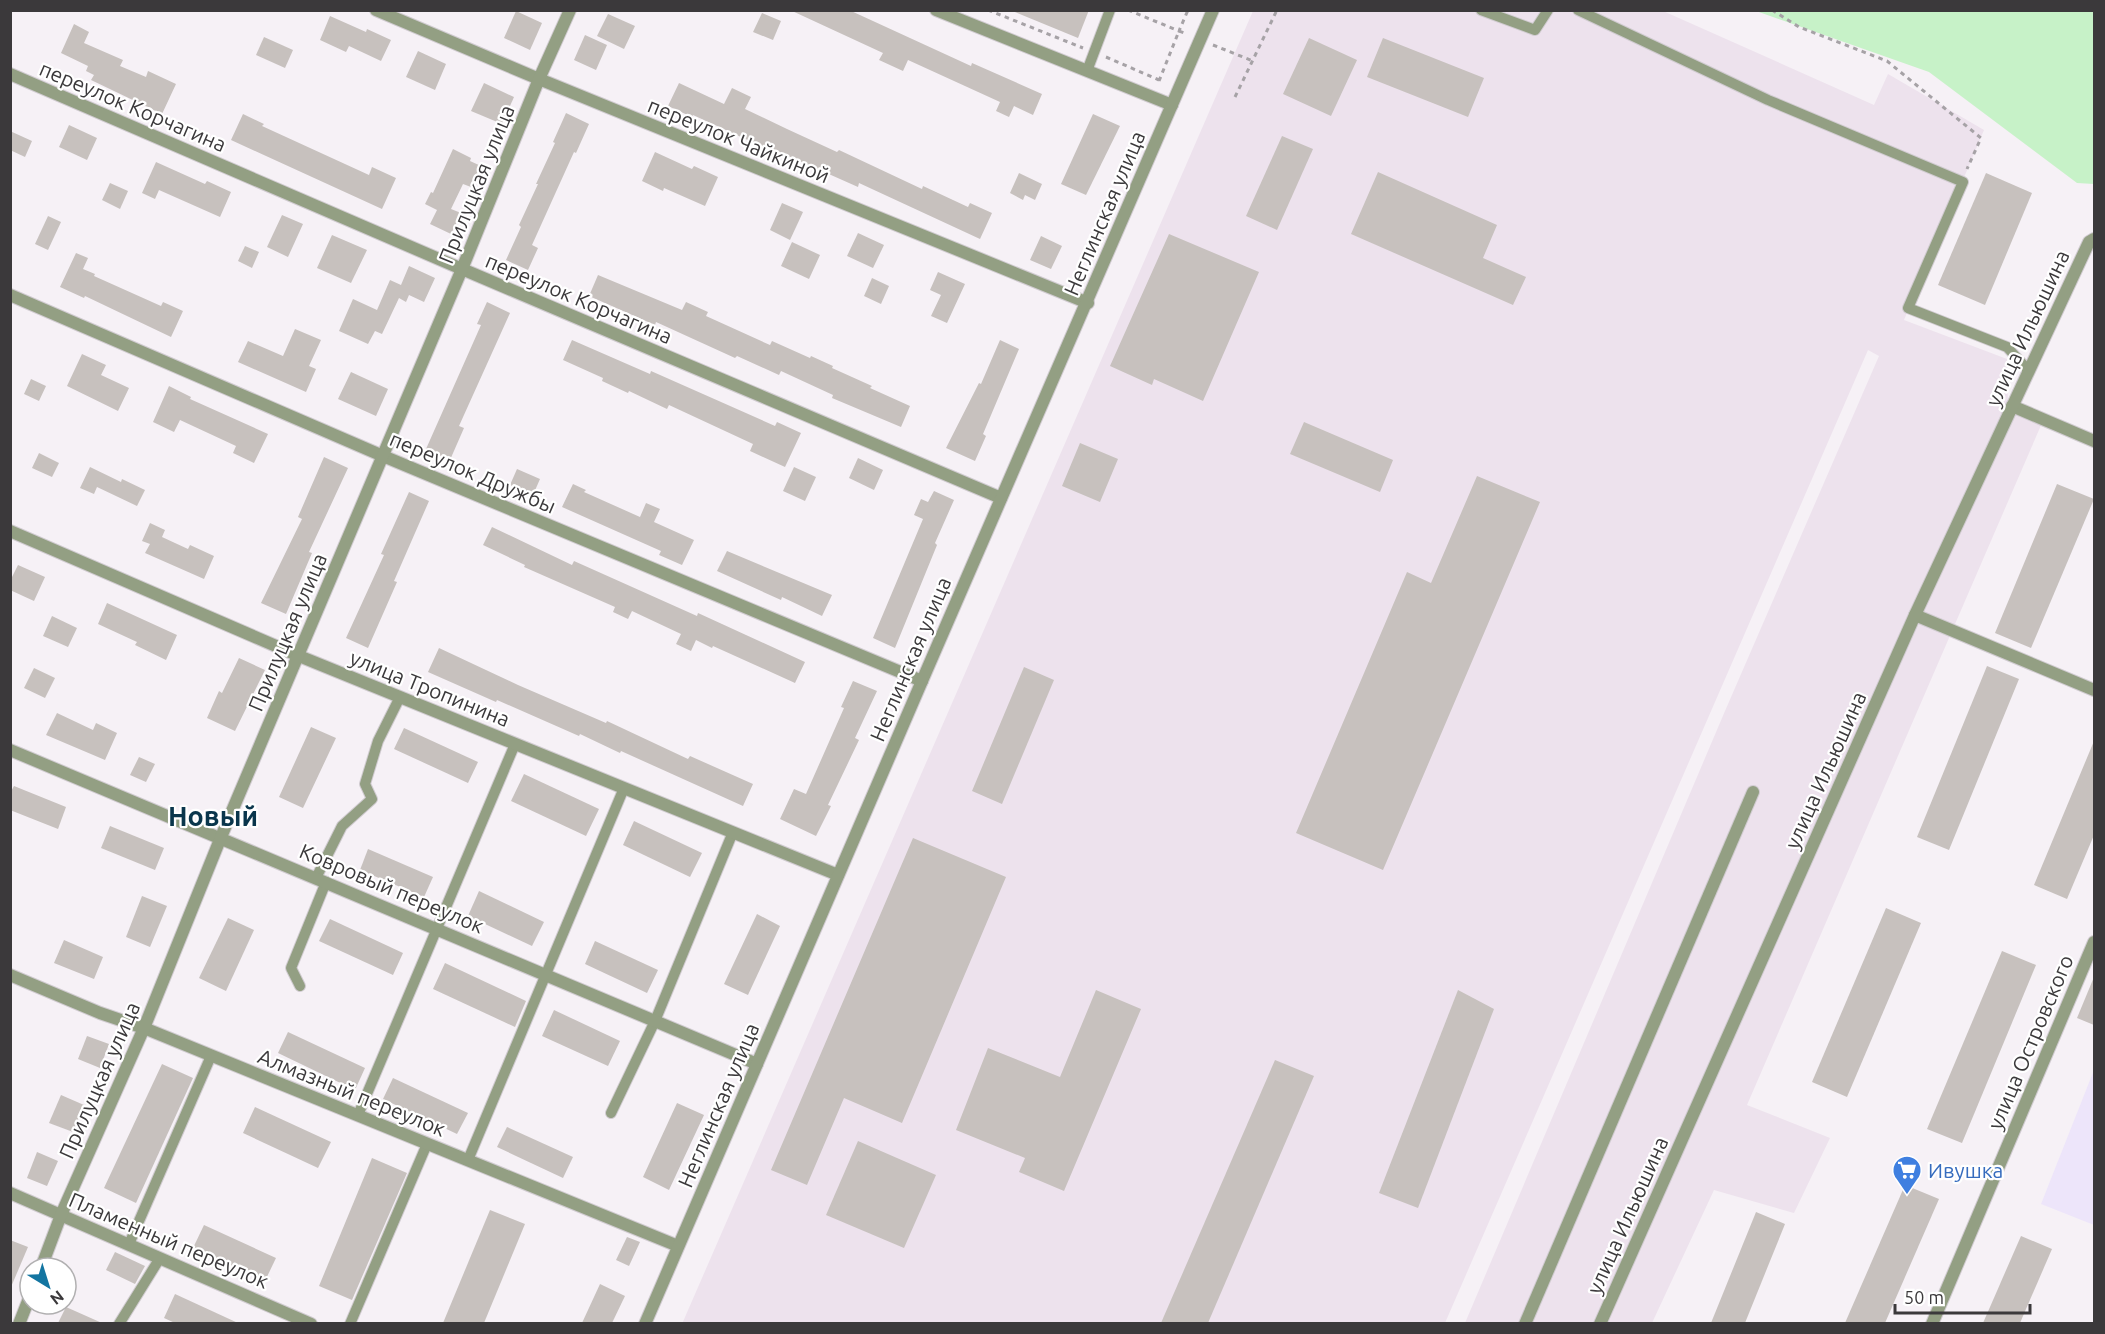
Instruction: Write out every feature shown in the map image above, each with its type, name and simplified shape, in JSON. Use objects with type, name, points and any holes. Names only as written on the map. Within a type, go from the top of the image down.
[{"type":"street","name":"переулок Чайкиной","points":[[376,10],[1088,303]]},
{"type":"street","name":"Прилуцкая улица","points":[[46,1256],[61,1215],[144,1028],[221,837],[570,10]]},
{"type":"street","points":[[936,10],[1172,105]]},
{"type":"street","name":"Неглинская улица","points":[[645,1323],[1213,10]]},
{"type":"street","name":"переулок Корчагина","points":[[10,74],[1001,498]]},
{"type":"street","name":"улица Ильюшина","points":[[1600,1323],[1915,615],[2028,370],[2089,242],[2094,239]]},
{"type":"street","name":"переулок Дружбы","points":[[10,295],[382,456],[922,681]]},
{"type":"street","points":[[2012,406],[2094,441]]},
{"type":"street","name":"улица Тропинина","points":[[10,531],[299,656],[838,875]]},
{"type":"street","points":[[1915,615],[2094,690]]},
{"type":"street","name":"Ковровый переулок","points":[[10,750],[221,837],[757,1065]]},
{"type":"street","points":[[1525,1323],[1753,792]]},
{"type":"street","name":"улица Островского","points":[[1932,1323],[2094,942]]},
{"type":"street","name":"Алмазный переулок","points":[[10,975],[678,1246]]},
{"type":"street","name":"Пламенный переулок","points":[[10,1193],[311,1323]]},
{"type":"lane","points":[[1087,71],[1110,10]]},
{"type":"lane","points":[[1480,10],[1534,30],[1548,10]]},
{"type":"lane","points":[[1578,10],[1768,100],[1962,182],[1908,308],[2007,347],[2028,370]]},
{"type":"lane","points":[[300,986],[291,968],[321,880],[342,826],[372,799],[365,784],[378,741],[400,697]]},
{"type":"lane","points":[[358,1115],[515,744]]},
{"type":"lane","points":[[468,1160],[624,788]]},
{"type":"lane","points":[[611,1113],[655,1021],[733,832]]},
{"type":"lane","points":[[129,1244],[211,1056]]},
{"type":"lane","points":[[350,1323],[427,1144]]},
{"type":"lane","points":[[119,1323],[160,1258]]},
{"type":"path","points":[[988,10],[1159,80]]},
{"type":"path","points":[[1128,10],[1179,31],[1188,10]]},
{"type":"path","points":[[1235,97],[1277,10]]},
{"type":"path","points":[[1772,10],[1799,27],[1887,61],[1981,138],[1970,158],[1962,182]]},
{"type":"shaded area","points":[[1253,11],[1663,11],[1874,105],[1888,74],[1984,130],[1904,320],[2007,359],[2008,404],[2045,416],[1747,1105],[1830,1138],[1794,1213],[1714,1190],[1652,1323],[1465,1323],[1725,711],[1879,356],[1868,350],[1445,1323],[682,1324]]},
{"type":"shaded area","points":[[2094,1070],[2094,1225],[2041,1204]]},
{"type":"green space","points":[[1756,11],[2094,11],[2094,184],[2077,183],[1929,72]]},
{"type":"building","points":[[790,10],[849,10],[971,66],[972,63],[1042,94],[1033,115],[1014,106],[1009,117],[996,111],[1000,102],[908,60],[903,71],[879,60],[883,53]]},
{"type":"building","points":[[1010,10],[1089,10],[1078,38]]},
{"type":"building","points":[[516,11],[542,23],[530,50],[504,38]]},
{"type":"building","points":[[762,13],[781,21],[773,40],[753,32]]},
{"type":"building","points":[[608,14],[635,26],[624,49],[597,36]]},
{"type":"building","points":[[330,16],[391,40],[381,61],[349,46],[346,52],[320,40]]},
{"type":"building","points":[[74,24],[89,32],[84,43],[123,60],[120,66],[146,77],[148,71],[176,84],[162,114],[91,80],[94,75],[86,71],[88,66],[61,53]]},
{"type":"building","points":[[585,35],[607,45],[596,70],[574,60]]},
{"type":"building","points":[[264,37],[293,50],[285,68],[256,55]]},
{"type":"building","points":[[1309,38],[1357,60],[1331,116],[1283,94]]},
{"type":"building","points":[[1383,38],[1484,78],[1468,117],[1367,77]]},
{"type":"building","points":[[418,51],[446,64],[435,90],[406,77]]},
{"type":"building","points":[[484,83],[514,97],[502,124],[471,111]]},
{"type":"building","points":[[679,83],[724,104],[732,88],[751,97],[745,109],[922,189],[923,186],[968,207],[970,203],[992,213],[980,239],[859,183],[858,187],[668,106]]},
{"type":"building","points":[[566,113],[589,124],[532,245],[538,248],[528,270],[506,260]]},
{"type":"building","points":[[243,114],[264,124],[262,126],[369,175],[372,167],[396,178],[382,209],[231,140]]},
{"type":"building","points":[[1093,114],[1120,126],[1086,195],[1061,184]]},
{"type":"building","points":[[69,125],[97,138],[87,160],[59,147]]},
{"type":"building","points":[[10,131],[32,141],[25,157],[10,150]]},
{"type":"building","points":[[1282,136],[1313,149],[1277,230],[1246,216]]},
{"type":"building","points":[[453,149],[481,166],[471,187],[463,184],[451,209],[461,213],[451,234],[430,224],[437,210],[425,204],[431,192],[433,193]]},
{"type":"building","points":[[655,152],[692,169],[694,166],[718,177],[705,206],[642,181]]},
{"type":"building","points":[[156,162],[205,184],[207,181],[231,192],[220,217],[159,190],[155,199],[142,193]]},
{"type":"building","points":[[1378,172],[1497,225],[1483,258],[1526,277],[1513,305],[1351,234]]},
{"type":"building","points":[[1019,173],[1042,184],[1035,200],[1025,195],[1023,200],[1010,193]]},
{"type":"building","points":[[1986,173],[2032,193],[1985,305],[1938,285]]},
{"type":"building","points":[[110,183],[128,191],[120,209],[102,200]]},
{"type":"building","points":[[782,203],[803,212],[790,240],[770,230]]},
{"type":"building","points":[[282,215],[303,224],[288,257],[267,247]]},
{"type":"building","points":[[48,216],[61,222],[48,250],[35,244]]},
{"type":"building","points":[[858,233],[884,245],[873,268],[847,256]]},
{"type":"building","points":[[1169,234],[1259,272],[1203,401],[1154,379],[1152,385],[1110,366]]},
{"type":"building","points":[[332,235],[367,250],[351,283],[317,268]]},
{"type":"building","points":[[1041,236],[1062,246],[1051,269],[1030,260]]},
{"type":"building","points":[[792,242],[820,255],[809,279],[781,266]]},
{"type":"building","points":[[245,246],[259,252],[252,268],[238,261]]},
{"type":"building","points":[[76,253],[88,258],[83,269],[95,274],[94,276],[161,306],[163,302],[183,311],[171,337],[85,296],[84,298],[60,287]]},
{"type":"building","points":[[409,266],[435,278],[424,302],[409,295],[406,302],[399,298],[382,334],[375,331],[368,344],[339,331],[353,299],[377,310],[390,280],[401,285]]},
{"type":"building","points":[[938,272],[965,284],[947,323],[931,316],[941,295],[930,290]]},
{"type":"building","points":[[598,275],[682,310],[686,302],[708,312],[706,316],[770,345],[772,341],[833,366],[832,368],[872,386],[870,388],[910,406],[901,427],[832,398],[833,395],[781,371],[779,375],[737,356],[735,358],[656,322],[655,325],[589,296]]},
{"type":"building","points":[[872,278],[889,286],[881,304],[864,296]]},
{"type":"building","points":[[487,302],[510,313],[459,426],[464,428],[450,460],[426,449],[481,325],[477,324]]},
{"type":"building","points":[[295,329],[321,340],[309,366],[316,369],[306,392],[238,362],[248,341],[283,356]]},
{"type":"building","points":[[572,340],[650,374],[651,371],[775,426],[777,422],[801,433],[785,467],[750,451],[753,444],[669,405],[667,409],[629,391],[628,393],[602,381],[603,378],[563,360]]},
{"type":"building","points":[[1000,340],[1019,349],[983,434],[986,436],[975,461],[946,448],[979,383],[981,384]]},
{"type":"building","points":[[82,354],[106,365],[101,375],[129,388],[118,411],[67,386]]},
{"type":"building","points":[[351,372],[388,389],[376,416],[338,399]]},
{"type":"building","points":[[31,379],[46,386],[39,401],[24,394]]},
{"type":"building","points":[[169,386],[191,397],[190,399],[268,434],[254,463],[233,453],[236,446],[180,420],[174,432],[153,422]]},
{"type":"building","points":[[1304,422],[1393,460],[1380,492],[1290,454]]},
{"type":"building","points":[[1080,443],[1118,459],[1100,502],[1062,486]]},
{"type":"building","points":[[39,453],[59,463],[52,477],[32,468]]},
{"type":"building","points":[[324,457],[348,468],[309,552],[312,553],[286,614],[261,603],[302,519],[298,517]]},
{"type":"building","points":[[858,458],[883,470],[874,490],[849,478]]},
{"type":"building","points":[[90,467],[121,482],[122,479],[145,490],[137,506],[97,487],[94,494],[80,488]]},
{"type":"building","points":[[794,467],[816,477],[805,501],[783,491]]},
{"type":"building","points":[[517,469],[540,479],[533,495],[510,485]]},
{"type":"building","points":[[1477,476],[1540,502],[1383,870],[1296,833],[1407,572],[1431,583]]},
{"type":"building","points":[[573,484],[586,490],[584,492],[640,517],[646,503],[660,509],[654,522],[694,540],[682,565],[659,555],[661,551],[562,507]]},
{"type":"building","points":[[2057,484],[2094,499],[2031,648],[1995,633]]},
{"type":"building","points":[[934,491],[954,500],[895,648],[873,638],[923,519],[914,515],[921,499],[928,502]]},
{"type":"building","points":[[409,492],[429,501],[368,648],[346,638],[384,555],[381,554]]},
{"type":"building","points":[[150,523],[165,530],[162,537],[188,549],[190,545],[214,556],[204,579],[145,553],[150,544],[142,541]]},
{"type":"building","points":[[492,527],[572,565],[574,561],[697,616],[698,613],[805,662],[795,683],[696,640],[691,651],[676,644],[681,634],[632,611],[628,619],[613,612],[615,607],[524,567],[525,565],[483,545]]},
{"type":"building","points":[[727,551],[832,595],[822,616],[717,571]]},
{"type":"building","points":[[18,565],[45,577],[34,601],[10,590],[10,581]]},
{"type":"building","points":[[107,603],[177,635],[166,660],[135,645],[137,642],[98,624]]},
{"type":"building","points":[[52,616],[77,628],[68,647],[43,636]]},
{"type":"building","points":[[439,648],[688,759],[690,756],[753,784],[743,806],[621,751],[620,753],[580,734],[579,736],[428,672]]},
{"type":"building","points":[[239,658],[265,670],[235,731],[207,718],[219,691],[222,693]]},
{"type":"building","points":[[1987,666],[2019,679],[1949,850],[1917,837]]},
{"type":"building","points":[[1024,667],[1054,680],[1002,804],[972,791]]},
{"type":"building","points":[[34,668],[55,678],[45,698],[24,688]]},
{"type":"building","points":[[853,681],[877,691],[855,738],[859,740],[816,836],[780,819],[794,789],[806,794],[844,708],[841,707]]},
{"type":"building","points":[[57,713],[93,730],[96,723],[117,733],[105,760],[46,735]]},
{"type":"building","points":[[311,727],[336,738],[303,808],[279,797]]},
{"type":"building","points":[[404,728],[478,762],[468,783],[394,749]]},
{"type":"building","points":[[2094,741],[2094,835],[2067,899],[2034,885]]},
{"type":"building","points":[[139,757],[155,764],[146,782],[130,775]]},
{"type":"building","points":[[524,774],[599,809],[586,836],[511,801]]},
{"type":"building","points":[[14,786],[66,807],[58,829],[10,810],[10,793]]},
{"type":"building","points":[[634,821],[702,853],[690,877],[623,845]]},
{"type":"building","points":[[110,826],[164,848],[155,870],[101,848]]},
{"type":"building","points":[[913,838],[1006,877],[902,1123],[844,1098],[807,1185],[771,1170]]},
{"type":"building","points":[[368,849],[433,877],[424,897],[360,870]]},
{"type":"building","points":[[479,891],[544,922],[532,946],[468,916]]},
{"type":"building","points":[[142,896],[167,906],[150,947],[126,937]]},
{"type":"building","points":[[1886,908],[1921,923],[1847,1097],[1812,1082]]},
{"type":"building","points":[[757,914],[780,926],[748,995],[724,984]]},
{"type":"building","points":[[228,918],[254,930],[226,991],[199,978]]},
{"type":"building","points":[[330,919],[403,953],[393,975],[319,941]]},
{"type":"building","points":[[64,940],[103,957],[94,979],[54,963]]},
{"type":"building","points":[[595,941],[658,970],[647,993],[585,964]]},
{"type":"building","points":[[2002,951],[2036,965],[1962,1143],[1927,1129]]},
{"type":"building","points":[[445,963],[526,1001],[515,1027],[433,989]]},
{"type":"building","points":[[2094,977],[2094,1025],[2077,1018]]},
{"type":"building","points":[[1096,990],[1141,1009],[1064,1191],[1019,1172],[1025,1158],[956,1130],[988,1048],[1060,1077]]},
{"type":"building","points":[[1458,990],[1494,1009],[1418,1208],[1379,1193]]},
{"type":"building","points":[[554,1010],[620,1041],[608,1066],[542,1036]]},
{"type":"building","points":[[288,1032],[365,1068],[355,1090],[278,1053]]},
{"type":"building","points":[[87,1036],[109,1044],[100,1068],[78,1059]]},
{"type":"building","points":[[1275,1060],[1314,1076],[1208,1323],[1161,1323]]},
{"type":"building","points":[[162,1064],[193,1078],[136,1203],[104,1188]]},
{"type":"building","points":[[393,1078],[468,1113],[457,1134],[383,1099]]},
{"type":"building","points":[[61,1095],[84,1105],[73,1132],[49,1123]]},
{"type":"building","points":[[677,1103],[704,1115],[669,1190],[643,1177]]},
{"type":"building","points":[[255,1107],[331,1142],[318,1168],[243,1133]]},
{"type":"building","points":[[507,1127],[573,1157],[563,1178],[497,1147]]},
{"type":"building","points":[[858,1141],[936,1175],[904,1248],[826,1215]]},
{"type":"building","points":[[37,1152],[58,1161],[47,1186],[27,1178]]},
{"type":"building","points":[[372,1158],[407,1173],[352,1300],[319,1286]]},
{"type":"building","points":[[1905,1185],[1939,1199],[1885,1323],[1845,1323]]},
{"type":"building","points":[[490,1210],[525,1224],[484,1323],[443,1323]]},
{"type":"building","points":[[1756,1212],[1785,1224],[1745,1323],[1711,1323]]},
{"type":"building","points":[[204,1225],[276,1258],[265,1281],[193,1248]]},
{"type":"building","points":[[2021,1236],[2052,1249],[2020,1323],[1983,1323]]},
{"type":"building","points":[[627,1237],[640,1242],[629,1266],[616,1260]]},
{"type":"building","points":[[10,1240],[28,1247],[24,1256],[18,1256],[18,1271],[10,1287]]},
{"type":"building","points":[[115,1252],[145,1266],[135,1284],[106,1270]]},
{"type":"building","points":[[600,1284],[625,1296],[612,1323],[582,1323]]},
{"type":"building","points":[[175,1294],[238,1323],[175,1323],[164,1318]]},
{"type":"building","points":[[78,1312],[102,1323],[58,1323],[62,1316],[78,1316]]},
{"type":"place","name":"Ивушка","points":[[1907,1196]]},
{"type":"district","name":"Новый","points":[[213,816]]}]
